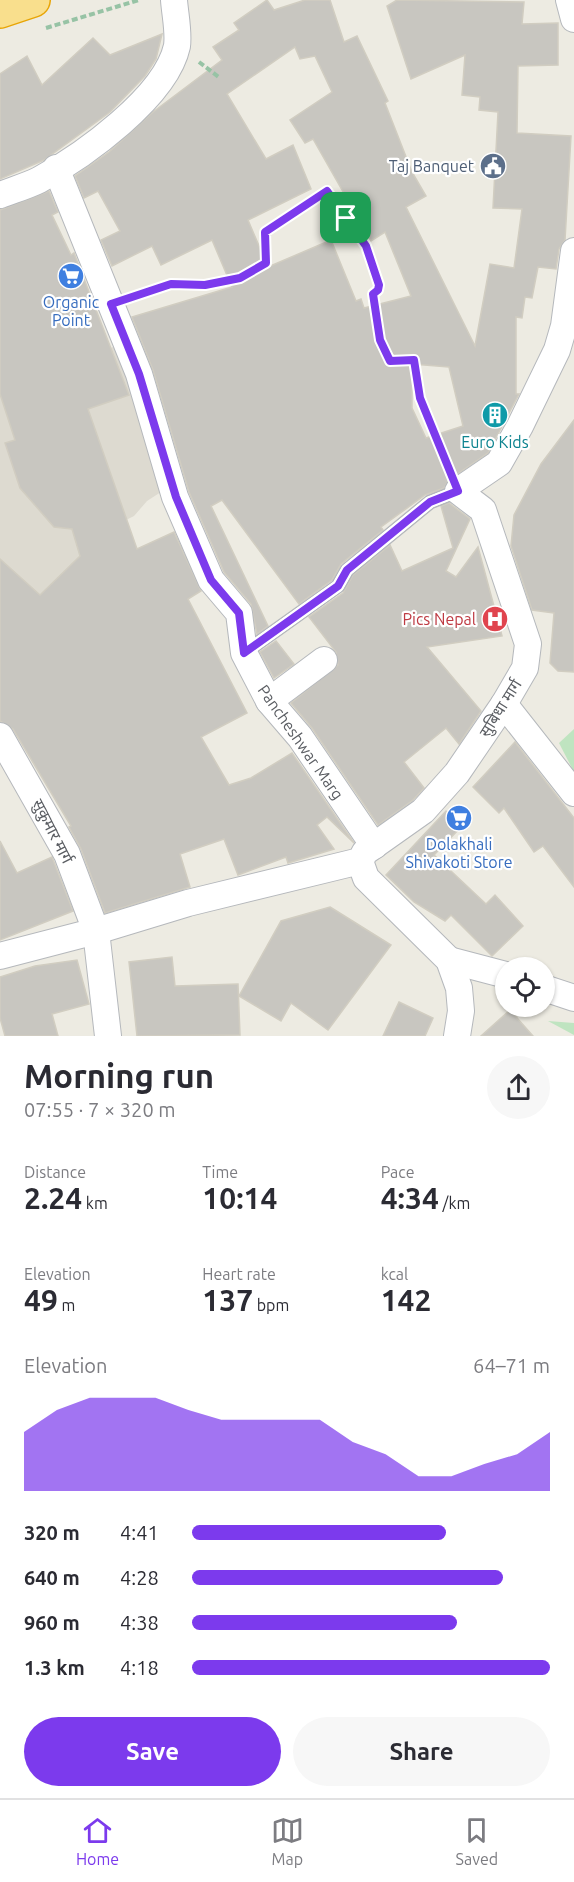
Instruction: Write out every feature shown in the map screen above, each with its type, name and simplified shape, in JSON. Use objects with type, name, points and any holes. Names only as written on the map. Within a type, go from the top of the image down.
[{"type":"highway","points":[[0,11],[35,15]]},
{"type":"street","points":[[0,195],[38,180],[104,136],[142,104],[167,70],[177,45],[174,0]]},
{"type":"street","points":[[569,0],[574,19]]},
{"type":"street","name":"Pancheshwar Marg","points":[[56,168],[78,227],[96,261],[139,374],[176,497],[211,580],[239,613],[244,653],[269,700],[300,737],[367,854],[366,878],[448,960]]},
{"type":"street","points":[[458,491],[499,463],[566,354],[564,326],[574,251]]},
{"type":"street","name":"सुबिधा मार्ग","points":[[0,956],[367,854],[423,811],[457,772],[504,704],[525,668],[528,644],[483,510],[458,491]]},
{"type":"street","points":[[269,700],[324,660]]},
{"type":"street","points":[[504,704],[574,793]]},
{"type":"street","name":"सुकुमार मार्ग","points":[[0,736],[67,854],[96,931],[108,1036]]},
{"type":"street","points":[[448,960],[495,972]]},
{"type":"street","points":[[448,960],[459,988],[461,1011],[457,1036]]},
{"type":"street","points":[[555,992],[574,998]]},
{"type":"lane","points":[[244,653],[338,586],[347,570],[430,502],[458,491]]},
{"type":"path","points":[[35,15],[139,0]]},
{"type":"path","points":[[111,304],[171,284],[205,285],[240,278],[266,263],[265,232],[327,191],[366,246],[379,285],[378,290],[373,294],[380,340],[390,361],[414,360],[420,398],[458,491]]},
{"type":"shaded area","points":[[119,345],[164,490],[147,501],[134,516],[122,522],[0,633],[0,395],[43,381],[46,370]]},
{"type":"green space","points":[[574,729],[574,772],[559,743]]},
{"type":"green space","points":[[548,1021],[574,1023],[574,1035]]},
{"type":"building","points":[[267,0],[274,10],[305,0],[330,0],[344,42],[357,36],[388,101],[385,103],[412,172],[426,196],[406,207],[475,346],[490,264],[514,268],[522,209],[493,208],[498,112],[479,110],[480,97],[462,95],[465,55],[411,79],[387,6],[397,0],[524,2],[522,24],[558,23],[558,65],[518,66],[517,133],[571,136],[565,240],[559,249],[556,269],[538,267],[532,298],[525,297],[522,318],[516,317],[516,394],[519,394],[488,453],[450,479],[444,488],[425,495],[381,527],[383,530],[341,564],[332,580],[299,604],[222,500],[211,506],[268,626],[257,634],[251,604],[224,572],[189,492],[153,370],[132,317],[232,287],[212,240],[161,265],[152,246],[112,266],[101,240],[120,231],[98,191],[84,198],[75,176],[109,152],[153,112],[222,60],[213,47],[239,30],[234,23]],"holes":[[[295,47],[300,59],[315,56],[332,92],[290,120],[305,143],[313,139],[371,241],[385,232],[411,296],[364,308],[361,299],[356,301],[331,240],[268,267],[248,220],[311,189],[293,145],[266,159],[227,94]],[[412,364],[449,367],[463,426],[426,438],[412,408]]]},
{"type":"building","points":[[162,34],[156,59],[145,76],[110,112],[44,160],[0,179],[0,74],[27,56],[42,85],[93,38],[110,55]]},
{"type":"building","points":[[49,191],[58,212],[52,215],[71,255],[74,253],[129,395],[88,409],[137,549],[174,532],[201,591],[188,599],[247,713],[201,737],[229,785],[251,778],[292,753],[354,843],[327,817],[317,825],[334,849],[288,863],[286,857],[238,875],[224,839],[180,854],[190,887],[105,913],[81,849],[69,827],[71,826],[13,729],[0,721],[0,559],[40,595],[80,556],[72,529],[54,527],[20,488],[5,443],[15,440],[0,394],[0,210]]},
{"type":"building","points":[[574,420],[574,672],[558,671],[550,663],[554,613],[532,610],[511,546],[514,515],[541,464]]},
{"type":"building","points":[[449,503],[470,519],[446,571],[456,577],[478,547],[502,636],[427,647],[481,711],[459,744],[446,728],[404,762],[424,788],[413,800],[378,825],[312,728],[291,703],[338,665],[336,652],[309,617],[343,593],[353,575],[390,545],[402,571],[453,548],[441,506]]},
{"type":"building","points":[[276,641],[294,664],[274,678],[260,652]]},
{"type":"building","points":[[515,742],[574,818],[574,887],[543,846],[534,852],[504,808],[499,813],[473,787]]},
{"type":"building","points":[[446,811],[462,826],[434,855],[486,904],[495,895],[523,926],[492,956],[451,915],[445,921],[414,902],[386,875]]},
{"type":"building","points":[[0,841],[17,873],[52,857],[73,911],[0,940]]},
{"type":"building","points":[[330,907],[391,945],[328,1030],[291,1003],[281,1021],[239,996],[281,921]]},
{"type":"building","points":[[172,957],[175,986],[238,984],[240,1035],[137,1036],[129,962]]},
{"type":"building","points":[[77,960],[89,1004],[52,1014],[58,1036],[5,1036],[0,1018],[0,977],[35,966]]},
{"type":"building","points":[[399,1002],[433,1018],[425,1036],[383,1036]]},
{"type":"building","points":[[502,1017],[516,1017],[533,1036],[481,1036]]},
{"type":"place","name":"Taj Banquet","points":[[493,166]]},
{"type":"place","name":"Organic Point","points":[[71,276]]},
{"type":"place","name":"Euro Kids","points":[[495,415]]},
{"type":"place","name":"Pics Nepal","points":[[495,619]]},
{"type":"place","name":"Dolakhali Shivakoti Store","points":[[459,818]]},
{"type":"route","points":[[327,191],[346,218],[366,246],[376,271],[379,285],[378,290],[373,294],[380,340],[390,361],[414,360],[420,398],[458,491],[430,502],[406,524],[347,570],[338,586],[244,653],[239,613],[211,580],[176,497],[139,374],[111,304],[171,284],[205,285],[240,278],[266,263],[265,232],[327,191]]}]
